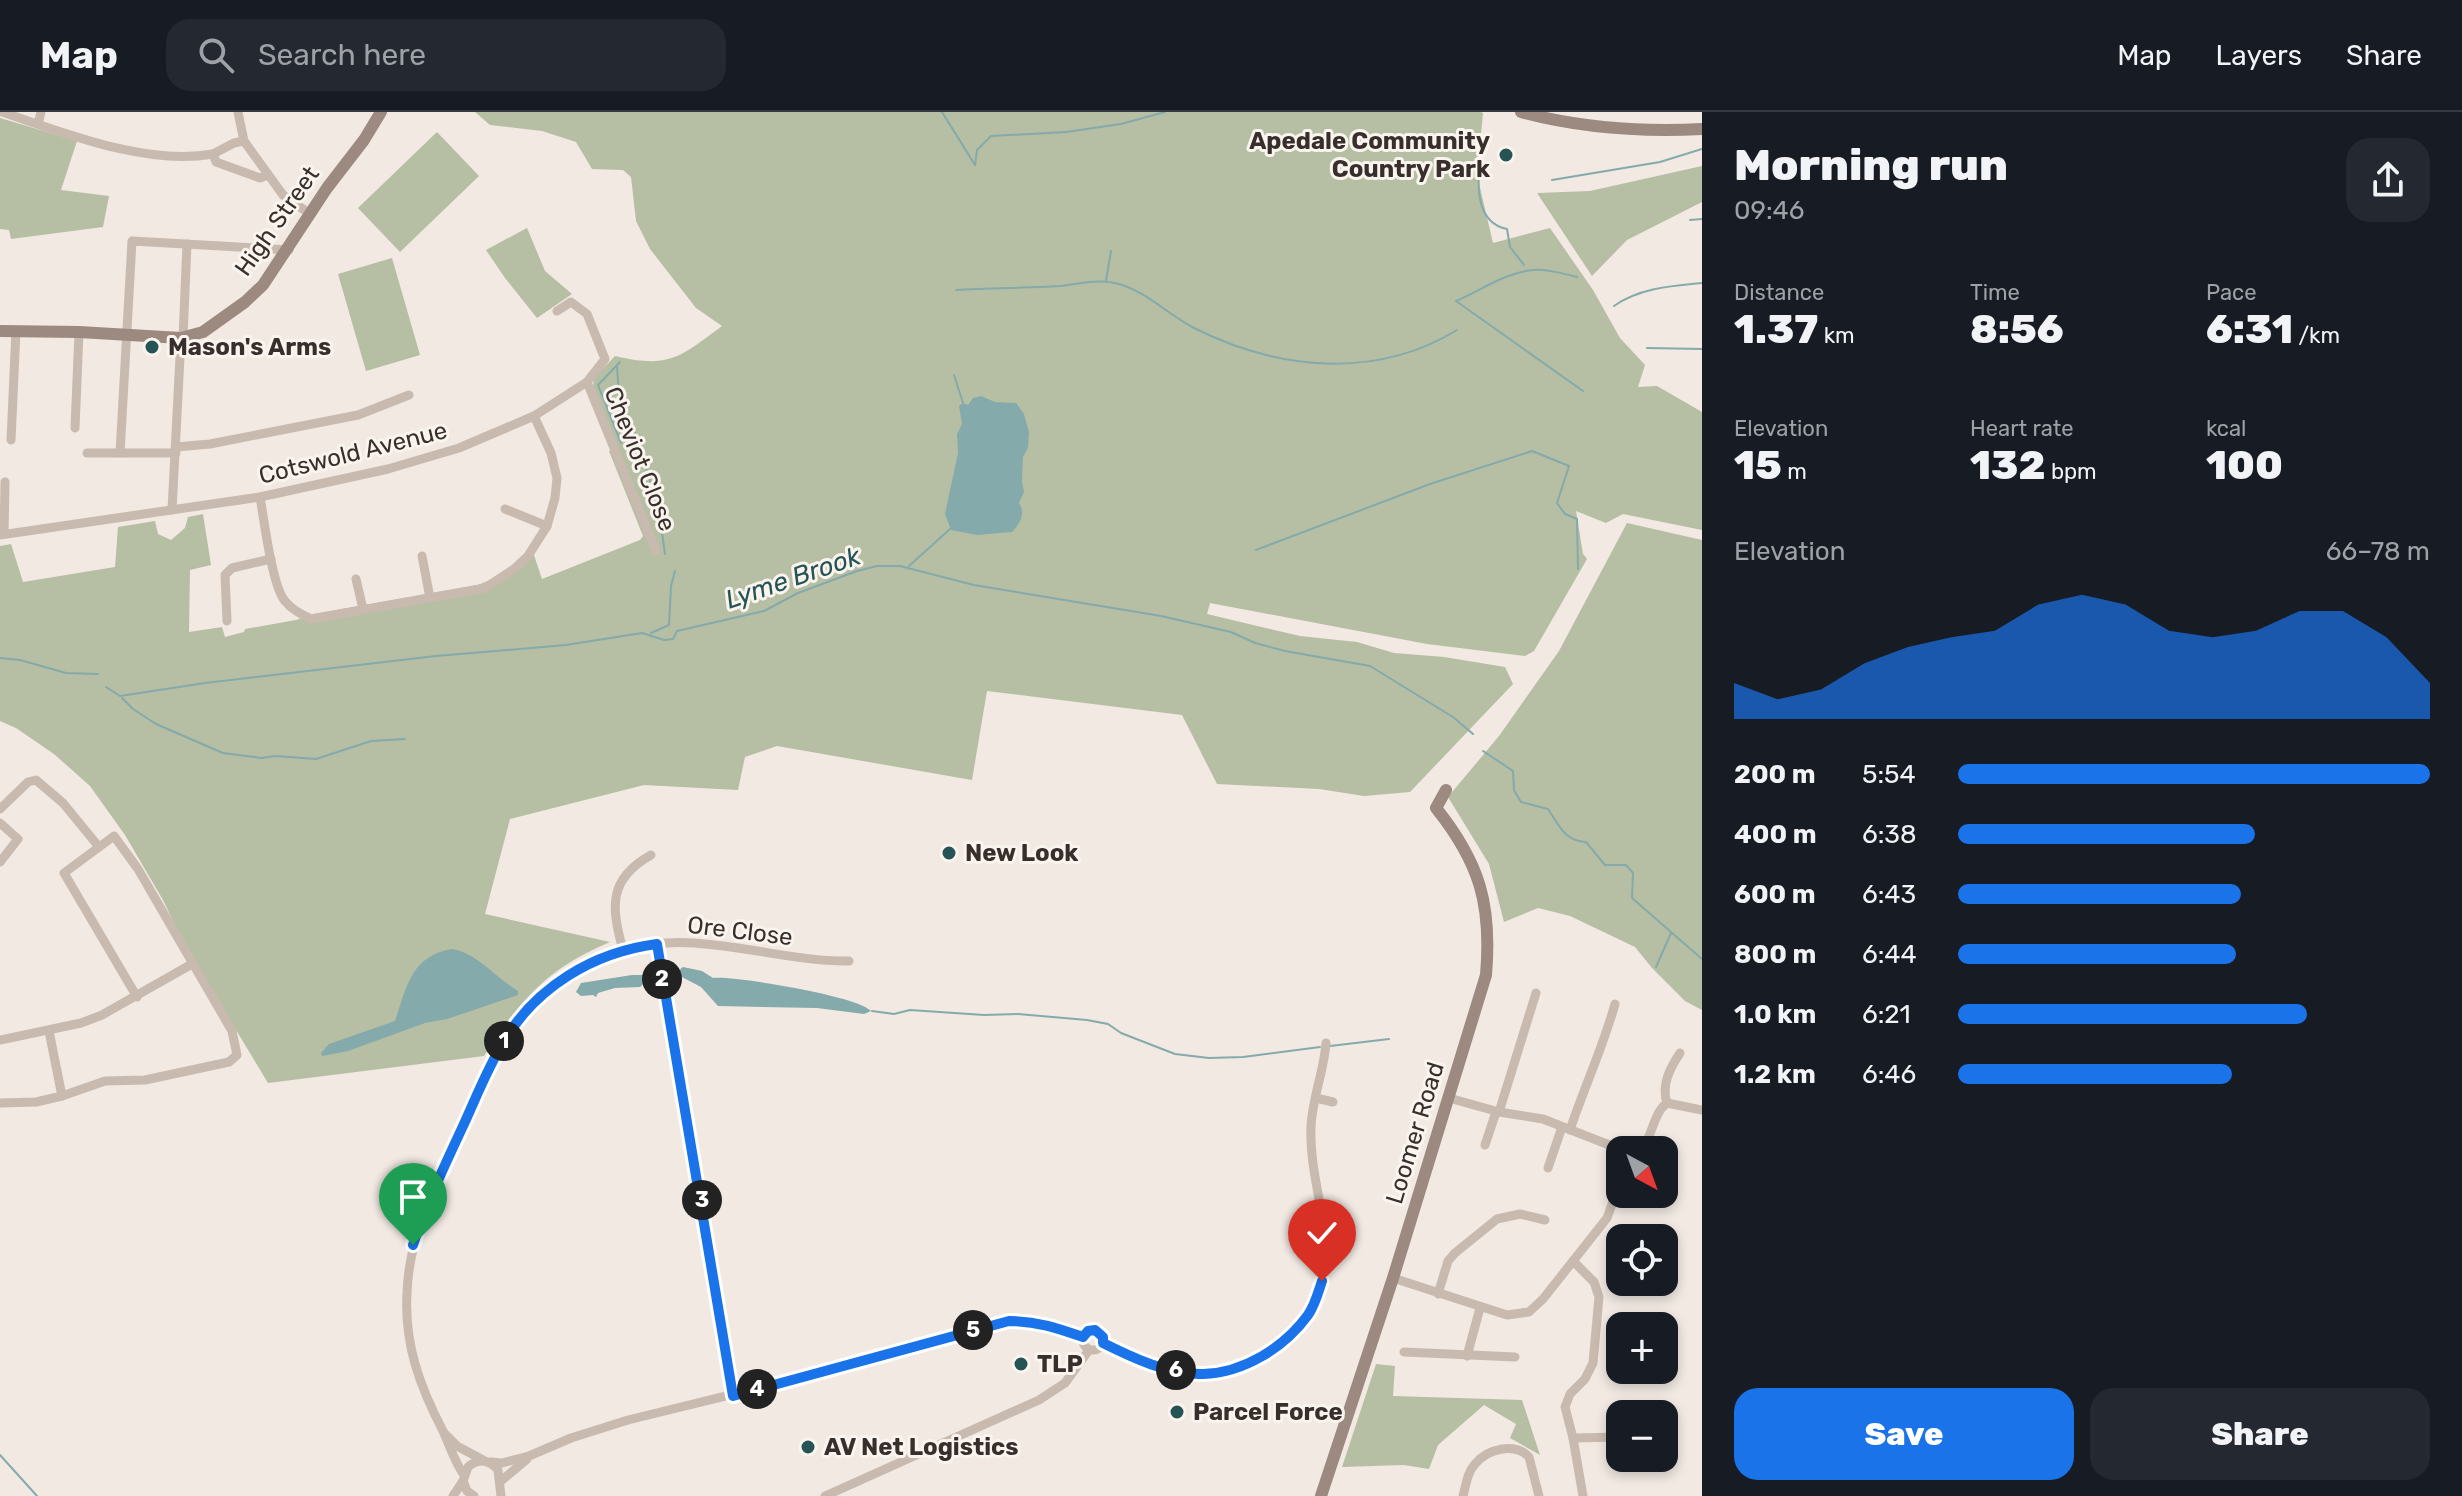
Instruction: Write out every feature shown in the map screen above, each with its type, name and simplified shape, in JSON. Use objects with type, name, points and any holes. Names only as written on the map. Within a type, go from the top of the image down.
[{"type":"street","points":[[2,112],[165,157],[213,154],[244,141]]},
{"type":"street","points":[[38,124],[41,112]]},
{"type":"street","points":[[238,112],[244,141],[283,195],[310,214]]},
{"type":"street","name":"High Street","points":[[0,331],[182,338],[203,332],[263,285],[289,250],[327,188],[369,133],[380,112]]},
{"type":"street","points":[[1521,112],[1602,127],[1662,131],[1702,129]]},
{"type":"street","points":[[213,154],[216,162],[260,178],[268,175]]},
{"type":"street","points":[[120,453],[132,241],[289,250]]},
{"type":"street","points":[[172,510],[187,244]]},
{"type":"street","points":[[557,311],[571,302],[587,314],[605,359],[587,382]]},
{"type":"street","points":[[11,440],[16,331]]},
{"type":"street","points":[[75,428],[79,332]]},
{"type":"street","name":"Cotswold Avenue","points":[[2,534],[260,497],[388,469],[459,448],[534,416],[587,382]]},
{"type":"street","name":"Cheviot Close","points":[[587,382],[656,551]]},
{"type":"street","points":[[87,453],[176,450],[210,444],[358,415],[409,395]]},
{"type":"street","points":[[260,497],[282,599],[311,619],[485,588],[528,556],[547,526],[557,478],[551,453],[534,416]]},
{"type":"street","points":[[2,534],[5,482]]},
{"type":"street","points":[[505,509],[547,526]]},
{"type":"street","points":[[422,556],[430,598]]},
{"type":"street","points":[[227,621],[225,575],[232,568],[271,559]]},
{"type":"street","points":[[356,579],[363,609]]},
{"type":"street","points":[[0,809],[28,782],[36,780],[63,803],[99,847]]},
{"type":"street","name":"Loomer Road","points":[[1321,1496],[1393,1278],[1486,975],[1489,942],[1485,905],[1473,863],[1458,835],[1436,808],[1446,790]]},
{"type":"street","points":[[0,823],[18,839],[0,862]]},
{"type":"street","points":[[0,1103],[36,1102],[105,1081],[145,1080],[229,1062],[235,1058],[237,1049],[232,1031],[114,836],[64,873],[137,997]]},
{"type":"street","points":[[623,950],[614,915],[616,895],[624,876],[651,855]]},
{"type":"street","points":[[657,944],[733,1396]]},
{"type":"street","name":"Ore Close","points":[[474,1496],[467,1491],[464,1478],[420,1385],[408,1331],[408,1273],[423,1214],[486,1075],[516,1022],[557,983],[582,967],[623,950],[657,944],[694,944],[818,961],[849,961]]},
{"type":"street","points":[[0,1040],[91,1019],[137,997],[192,964]]},
{"type":"street","points":[[1485,1145],[1538,998]]},
{"type":"street","points":[[1548,1168],[1616,1011]]},
{"type":"street","points":[[49,1031],[62,1096]]},
{"type":"street","points":[[1103,1343],[1169,1369],[1202,1374],[1257,1359],[1278,1345],[1308,1315],[1322,1281],[1325,1261],[1325,1236],[1311,1161],[1311,1125],[1326,1043]]},
{"type":"street","points":[[1667,1103],[1665,1085],[1680,1059]]},
{"type":"street","points":[[1316,1098],[1333,1102]]},
{"type":"street","points":[[1449,1098],[1497,1112],[1527,1115],[1606,1144]]},
{"type":"street","points":[[1667,1103],[1702,1110]]},
{"type":"street","points":[[1650,1136],[1659,1111],[1667,1103]]},
{"type":"street","points":[[1393,1278],[1507,1315],[1529,1312],[1543,1299],[1607,1218],[1611,1208]]},
{"type":"street","points":[[1438,1294],[1448,1261],[1497,1219],[1520,1214],[1545,1220]]},
{"type":"street","points":[[1573,1261],[1594,1282],[1599,1297],[1591,1371],[1570,1394],[1565,1407],[1583,1496]]},
{"type":"street","points":[[1467,1356],[1480,1308]]},
{"type":"street","points":[[453,1496],[472,1463],[502,1463],[529,1456],[571,1438],[628,1420],[733,1396],[1009,1321],[1055,1326],[1083,1337]]},
{"type":"street","points":[[825,1496],[1039,1400],[1065,1383],[1089,1350],[1099,1349],[1103,1343],[1103,1337],[1095,1330],[1088,1331],[1083,1337]]},
{"type":"street","points":[[1083,1337],[1089,1350]]},
{"type":"street","points":[[1404,1352],[1515,1357]]},
{"type":"street","name":"Ore Close","points":[[443,1433],[457,1446],[488,1462]]},
{"type":"street","points":[[1573,1438],[1606,1437]]},
{"type":"street","points":[[1463,1496],[1469,1473],[1478,1461],[1493,1452],[1510,1448],[1525,1452],[1529,1457],[1539,1496]]},
{"type":"street","points":[[490,1496],[529,1456]]},
{"type":"street","points":[[488,1462],[498,1470],[501,1488]]},
{"type":"green space","points":[[475,112],[1481,112],[1477,175],[1493,243],[1550,228],[1593,290],[1620,338],[1645,365],[1638,387],[1657,386],[1702,412],[1702,530],[1623,514],[1606,523],[1576,511],[1583,554],[1587,559],[1534,651],[1525,656],[1427,644],[1210,603],[1207,614],[1300,636],[1357,642],[1394,653],[1505,667],[1513,684],[1410,792],[1364,796],[1319,789],[1217,784],[1182,715],[987,691],[972,780],[777,746],[745,757],[738,790],[644,785],[510,819],[485,914],[610,942],[551,975],[524,1002],[484,1056],[268,1083],[183,942],[163,900],[125,835],[90,786],[54,754],[0,721],[0,546],[11,544],[23,582],[115,567],[118,527],[155,521],[158,534],[171,540],[185,528],[188,517],[203,514],[211,565],[190,570],[189,632],[222,627],[225,637],[244,632],[245,629],[314,614],[478,585],[502,575],[533,552],[542,579],[640,540],[643,536],[609,451],[618,447],[593,386],[594,378],[615,356],[649,361],[673,358],[722,326],[696,308],[650,249],[636,221],[631,177],[623,170],[592,169],[576,142],[542,131],[490,125]]},
{"type":"green space","points":[[0,118],[77,141],[61,190],[109,196],[103,227],[11,239],[9,230],[0,229]]},
{"type":"green space","points":[[437,132],[479,176],[400,252],[358,208]]},
{"type":"green space","points":[[1702,166],[1702,202],[1627,240],[1592,276],[1537,193],[1590,191]]},
{"type":"green space","points":[[527,228],[545,271],[572,294],[537,318],[486,250]]},
{"type":"green space","points":[[392,258],[420,355],[366,371],[338,274]]},
{"type":"green space","points":[[1627,523],[1702,540],[1702,1010],[1685,1001],[1635,947],[1570,916],[1538,908],[1504,922],[1489,864],[1448,797],[1499,736],[1559,651]]},
{"type":"green space","points":[[1376,1364],[1395,1366],[1393,1396],[1522,1400],[1540,1455],[1510,1438],[1516,1424],[1484,1405],[1438,1445],[1429,1469],[1404,1465],[1342,1467]]},
{"type":"water","points":[[981,396],[995,402],[1016,403],[1024,414],[1029,432],[1028,448],[1023,457],[1024,492],[1019,503],[1022,515],[1012,532],[977,535],[951,530],[945,514],[958,453],[957,434],[962,424],[959,406],[963,403],[968,405],[973,398]]},
{"type":"water","points":[[452,949],[470,955],[518,991],[518,995],[447,1019],[425,1023],[348,1051],[322,1056],[329,1044],[395,1021],[407,985],[419,966],[427,958]]},
{"type":"water","points":[[683,967],[702,971],[713,978],[821,993],[871,1011],[864,1014],[817,1008],[718,1006],[701,987],[678,975]]},
{"type":"water","points":[[643,975],[648,980],[640,987],[615,988],[598,993],[596,997],[581,996],[576,992],[581,983]]},
{"type":"waterway","points":[[942,112],[975,165],[977,150],[991,136],[1066,132],[1121,124],[1165,112]]},
{"type":"waterway","points":[[1479,142],[1479,192],[1484,211],[1489,219],[1507,229],[1510,247],[1524,265]]},
{"type":"waterway","points":[[1552,180],[1660,162],[1702,149]]},
{"type":"waterway","points":[[1690,220],[1702,219]]},
{"type":"waterway","points":[[1106,281],[1111,251]]},
{"type":"waterway","points":[[1577,277],[1544,270],[1523,271],[1456,301],[1583,391]]},
{"type":"waterway","points":[[956,290],[1115,283],[1136,291],[1194,328],[1226,342],[1259,353],[1326,364],[1393,357],[1426,346],[1457,330]]},
{"type":"waterway","points":[[1614,306],[1645,292],[1702,283]]},
{"type":"waterway","points":[[1647,348],[1702,349]]},
{"type":"waterway","points":[[620,362],[598,385],[621,443]]},
{"type":"waterway","points":[[617,367],[619,395],[636,436]]},
{"type":"waterway","points":[[954,375],[963,403]]},
{"type":"waterway","points":[[638,444],[658,504],[665,554]]},
{"type":"waterway","points":[[1256,550],[1430,484],[1532,451],[1569,466],[1557,503],[1565,514],[1577,519],[1578,569]]},
{"type":"waterway","points":[[909,566],[950,529]]},
{"type":"waterway","name":"Lyme Brook","points":[[106,687],[120,696],[436,656],[566,645],[642,633],[664,640],[673,639],[677,631],[764,611],[798,593],[857,571],[877,566],[900,566],[974,585],[1161,616],[1231,632],[1255,643],[1285,651],[1370,666],[1453,717],[1473,734]]},
{"type":"waterway","points":[[651,633],[669,625],[675,571]]},
{"type":"waterway","name":"Lyme Brook","points":[[0,658],[20,660],[66,673],[98,674]]},
{"type":"waterway","points":[[122,698],[156,724],[223,753],[261,758],[316,759],[371,741],[405,739]]},
{"type":"waterway","name":"Lyme Brook","points":[[1483,751],[1513,771],[1514,790],[1521,802],[1548,809],[1563,831],[1572,839],[1586,842],[1605,865],[1626,865],[1633,873],[1632,898],[1702,959]]},
{"type":"waterway","points":[[1656,967],[1671,933]]},
{"type":"waterway","points":[[872,1011],[894,1014],[910,1010],[1018,1014],[1087,1020],[1108,1024],[1121,1033],[1175,1054],[1209,1058],[1320,1047]]},
{"type":"waterway","points":[[1330,1046],[1389,1039]]},
{"type":"waterway","points":[[0,1455],[37,1496]]},
{"type":"place","name":"Apedale Community Country Park","points":[[1506,155]]},
{"type":"place","name":"Mason's Arms","points":[[152,347]]},
{"type":"place","name":"New Look","points":[[949,853]]},
{"type":"place","name":"TLP","points":[[1021,1364]]},
{"type":"place","name":"Parcel Force","points":[[1177,1412]]},
{"type":"place","name":"AV Net Logistics","points":[[808,1447]]},
{"type":"route","points":[[413,1245],[423,1214],[486,1075],[516,1022],[535,1001],[582,967],[623,950],[657,944],[733,1396],[1009,1321],[1055,1326],[1083,1337],[1088,1331],[1095,1330],[1103,1337],[1103,1343],[1169,1369],[1202,1374],[1222,1371],[1257,1359],[1278,1345],[1308,1315],[1322,1281]]}]
